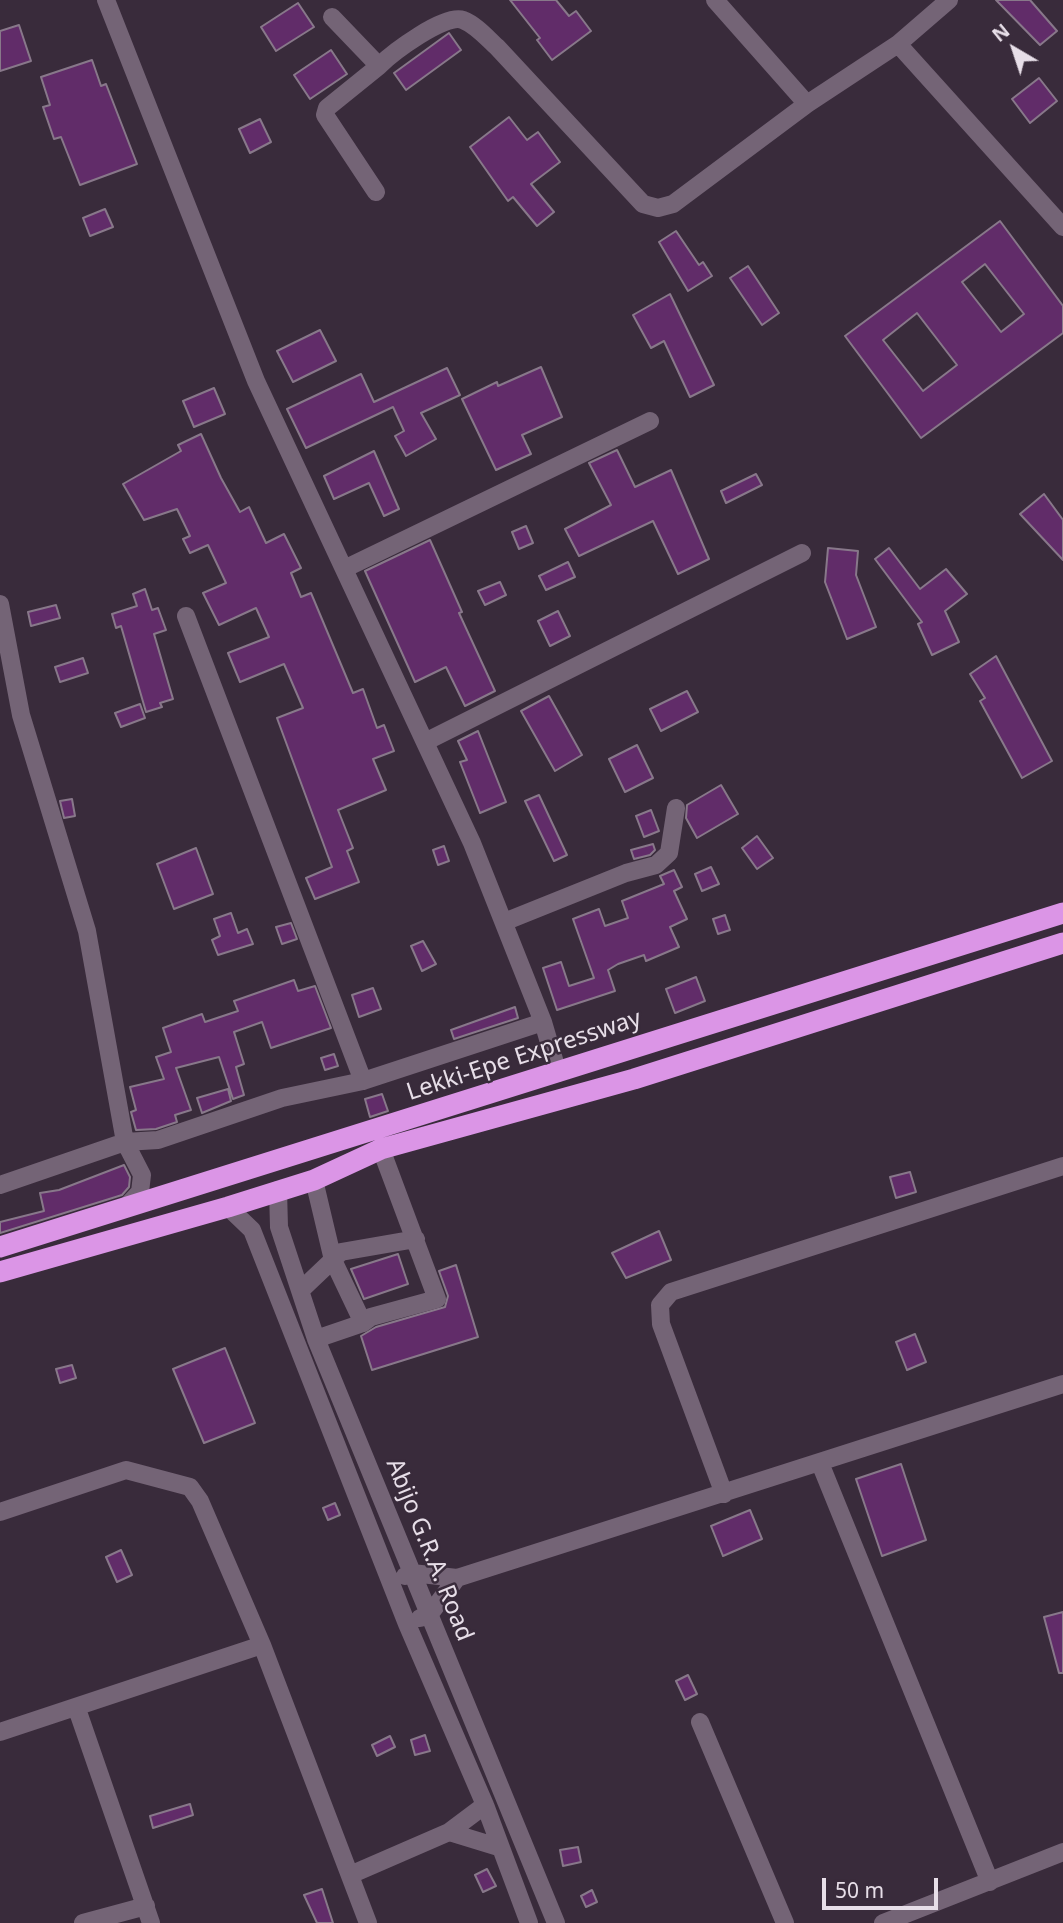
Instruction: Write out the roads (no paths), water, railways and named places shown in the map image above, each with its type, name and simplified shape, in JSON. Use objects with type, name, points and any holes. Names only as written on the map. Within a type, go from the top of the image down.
[{"type":"highway","name":"Lekki-Epe Expressway","points":[[0,1247],[1063,913]]},
{"type":"highway","name":"Lekki-Epe Expressway","points":[[0,1272],[228,1207],[314,1180],[380,1149],[634,1079],[1063,943]]},
{"type":"highway","points":[[936,953],[945,979]]},
{"type":"street","points":[[106,0],[256,381],[425,742],[505,922],[543,1022],[558,1073]]},
{"type":"street","points":[[715,0],[807,104]]},
{"type":"street","points":[[376,192],[326,116],[327,108],[407,42],[460,19],[497,47],[643,204],[658,208],[673,204],[807,104],[898,44],[948,0]]},
{"type":"street","points":[[332,17],[379,66]]},
{"type":"street","points":[[898,44],[1063,227]]},
{"type":"street","points":[[344,569],[650,421]]},
{"type":"street","points":[[425,742],[802,553]]},
{"type":"street","points":[[0,604],[21,715],[87,931],[125,1142],[142,1175],[140,1192],[126,1207]]},
{"type":"street","points":[[186,616],[363,1081]]},
{"type":"street","points":[[505,922],[626,873],[656,866],[669,853],[676,808]]},
{"type":"street","points":[[0,1185],[125,1142],[158,1140],[282,1098],[363,1081],[543,1022]]},
{"type":"street","points":[[316,1339],[437,1299],[380,1149]]},
{"type":"street","points":[[724,1494],[661,1324],[660,1305],[671,1292],[1063,1166]]},
{"type":"street","points":[[314,1180],[337,1256],[367,1320]]},
{"type":"street","name":"Abijo G.R.A. Road","points":[[278,1190],[279,1227],[316,1339],[556,1923]]},
{"type":"street","name":"Abijo G.R.A. Road","points":[[228,1207],[252,1230],[407,1624],[485,1805],[498,1847],[529,1923]]},
{"type":"street","points":[[301,1290],[337,1256],[416,1239]]},
{"type":"street","points":[[390,1582],[412,1573],[457,1578],[1063,1384]]},
{"type":"street","points":[[820,1463],[990,1882]]},
{"type":"street","points":[[0,1513],[126,1470],[190,1487],[200,1501],[262,1646],[368,1923]]},
{"type":"street","points":[[407,1624],[429,1615],[457,1578]]},
{"type":"street","points":[[0,1732],[78,1709],[262,1646]]},
{"type":"street","points":[[78,1709],[149,1915],[83,1923]]},
{"type":"street","points":[[700,1722],[785,1923]]},
{"type":"street","points":[[350,1875],[449,1832],[485,1805]]},
{"type":"street","points":[[449,1832],[498,1847]]},
{"type":"street","points":[[883,1923],[1063,1852]]}]
